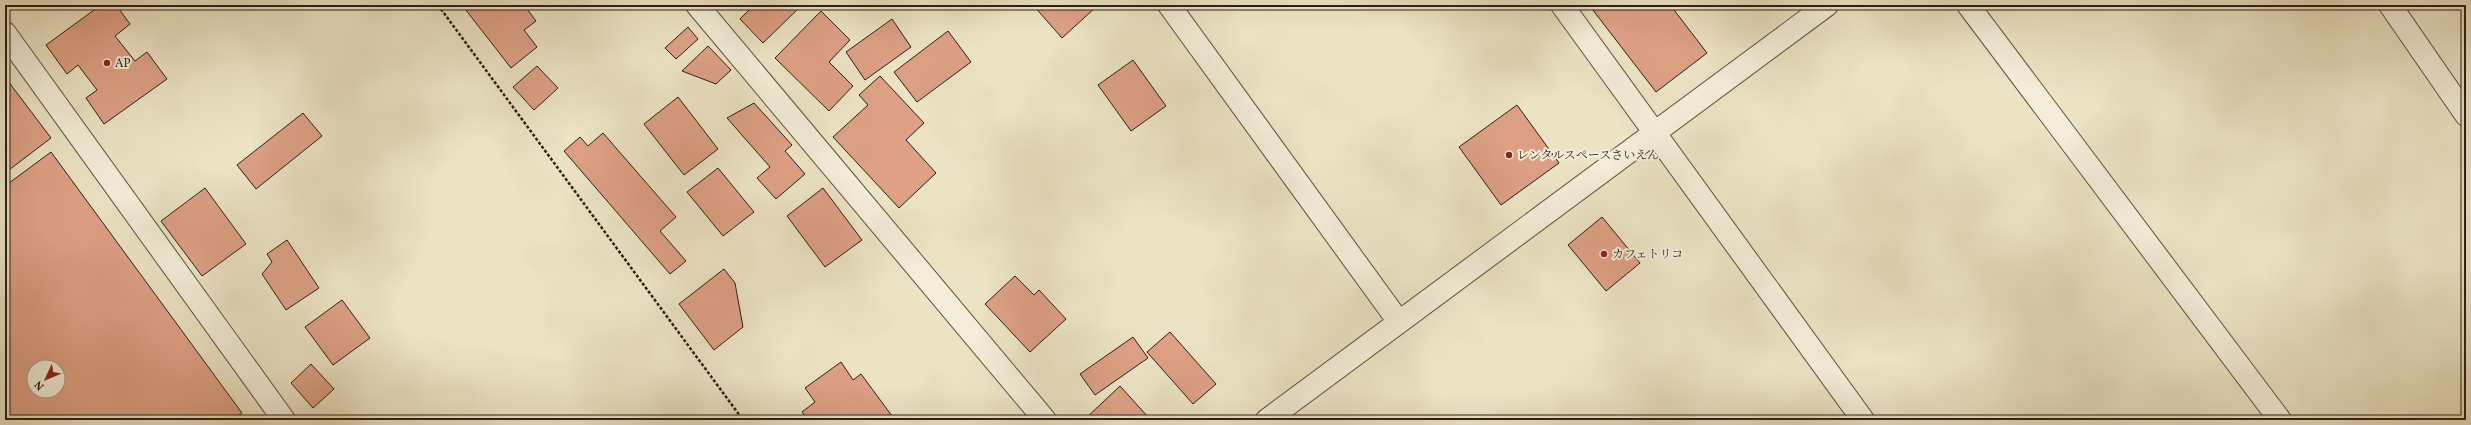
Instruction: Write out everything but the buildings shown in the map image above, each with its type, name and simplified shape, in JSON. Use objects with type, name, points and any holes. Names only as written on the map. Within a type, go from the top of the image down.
[{"type":"street","points":[[697,5],[1045,420]]},
{"type":"street","points":[[1169,5],[1399,322]]},
{"type":"street","points":[[1562,5],[1863,420]]},
{"type":"street","points":[[1267,420],[1827,5]]},
{"type":"street","points":[[1968,5],[2280,420]]},
{"type":"street","points":[[2390,5],[2466,115]]},
{"type":"street","points":[[5,33],[284,420]]},
{"type":"path","points":[[438,5],[743,420]]},
{"type":"place","name":"AP","points":[[107,63]]},
{"type":"place","name":"レンタルスペースさいえん","points":[[1509,155]]},
{"type":"place","name":"カフェトリコ","points":[[1604,254]]}]
